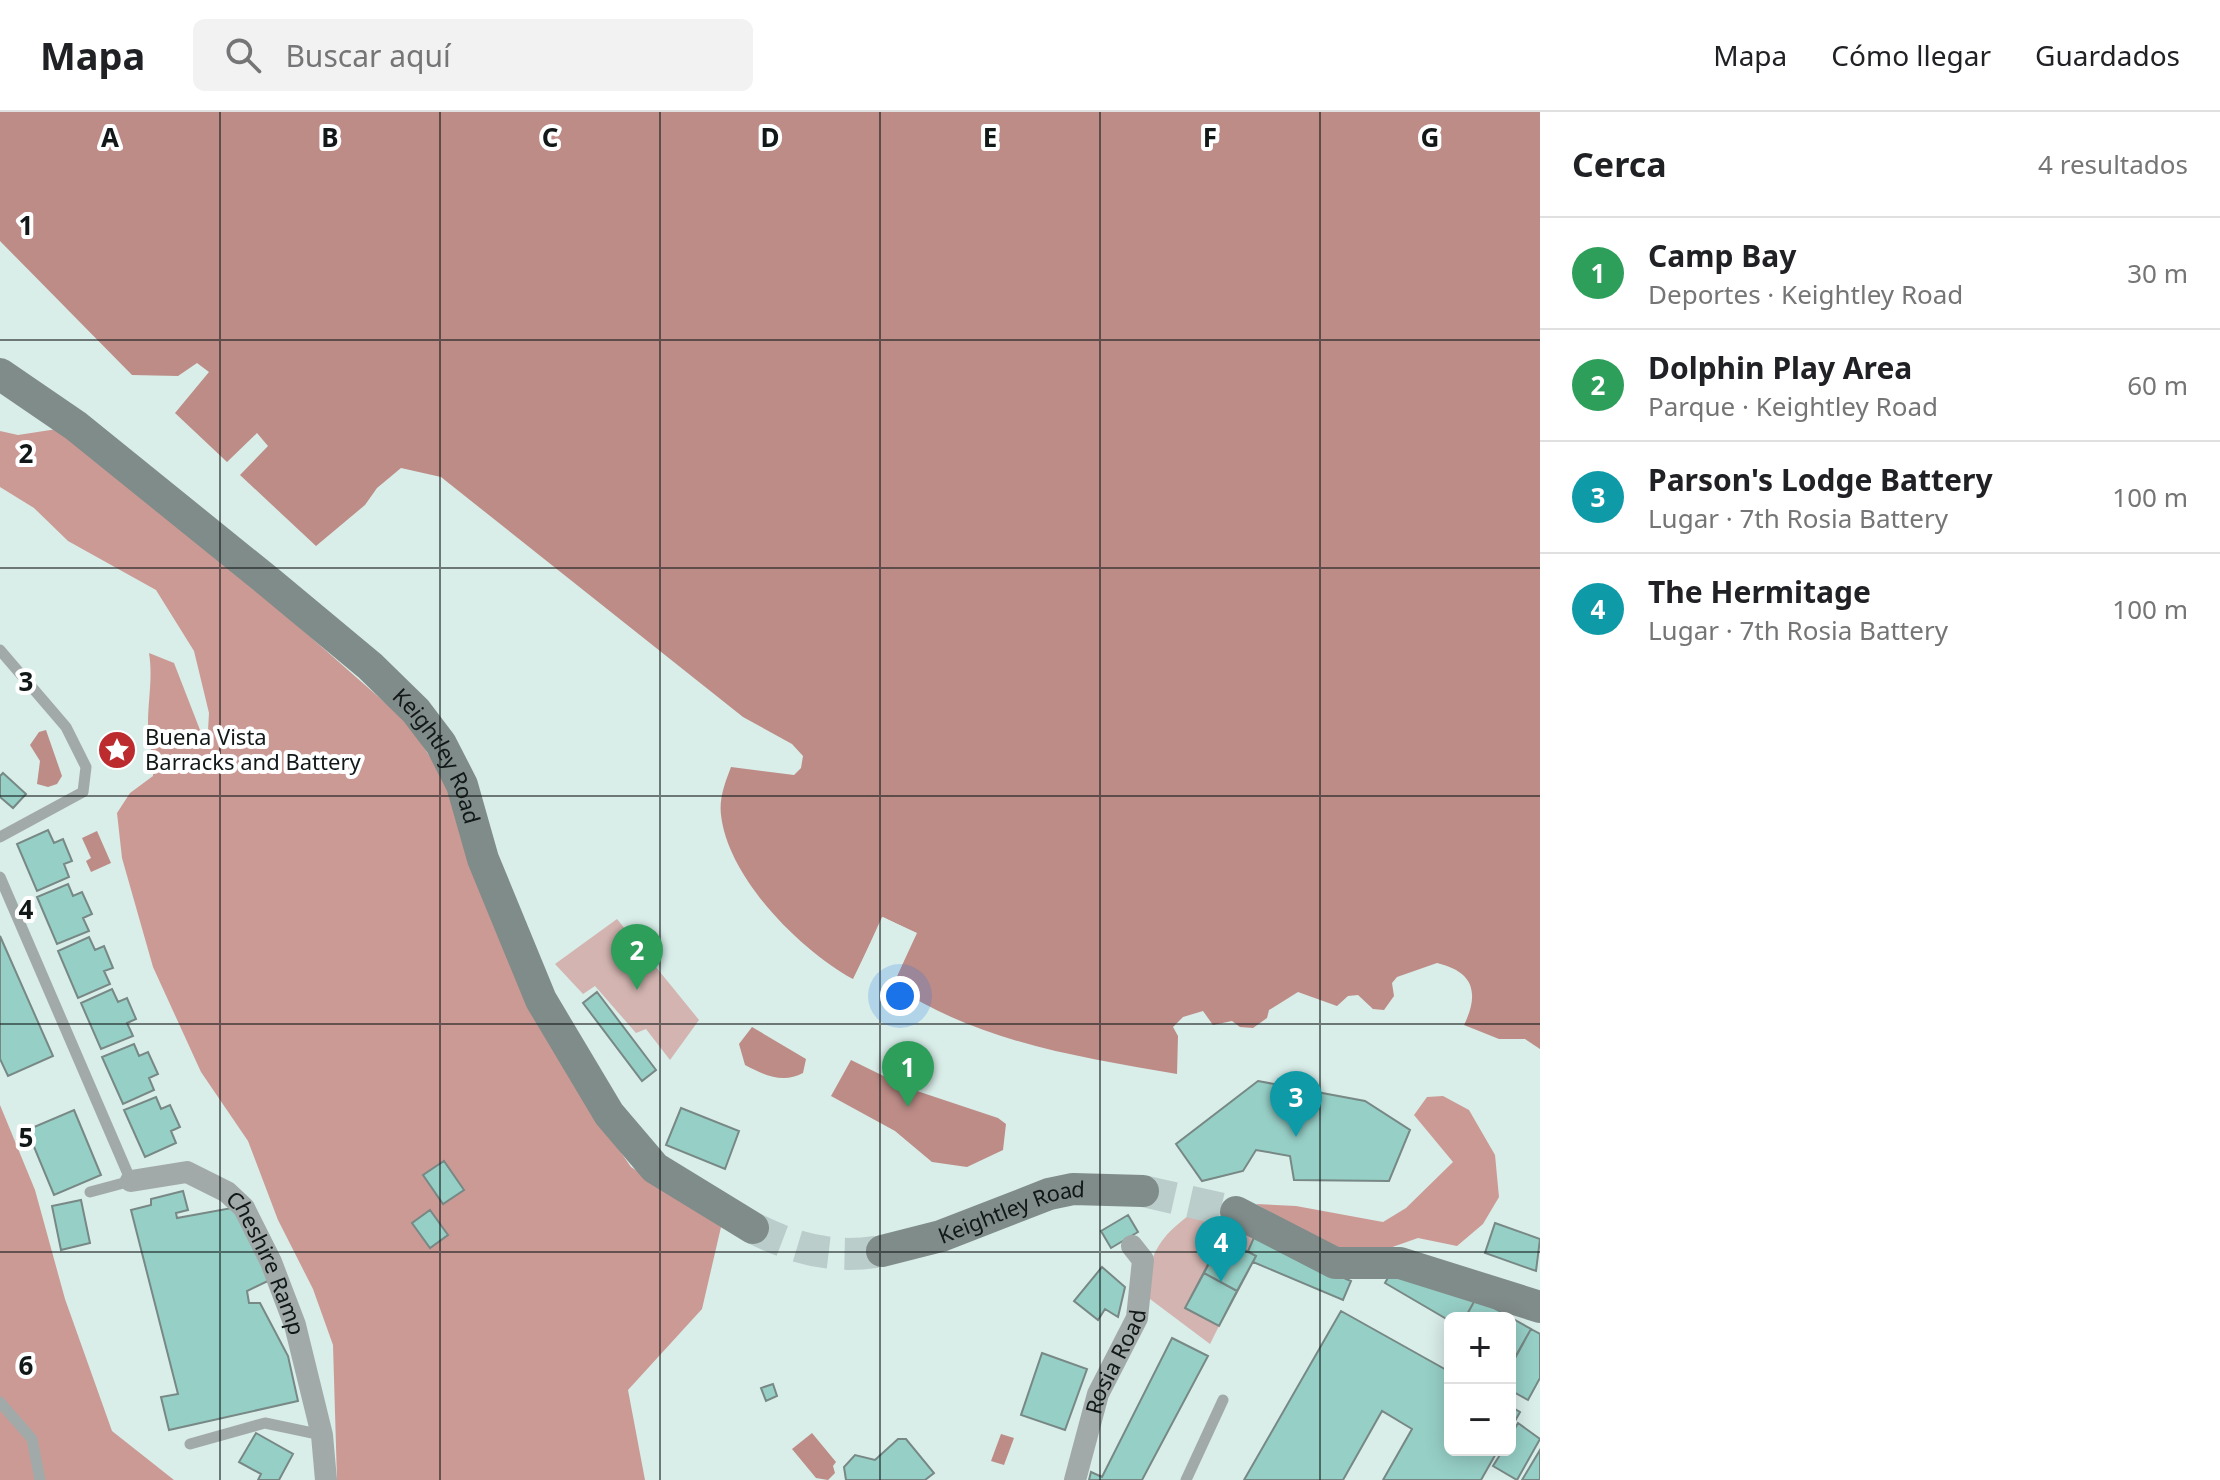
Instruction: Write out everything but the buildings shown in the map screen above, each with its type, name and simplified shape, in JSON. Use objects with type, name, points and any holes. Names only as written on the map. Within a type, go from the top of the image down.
[{"type":"main road","name":"Keightley Road","points":[[0,374],[76,426],[269,582],[370,666],[416,711],[441,744],[462,785],[483,859],[541,1000],[609,1114],[655,1168],[753,1228]]},
{"type":"main road","name":"Keightley Road","points":[[882,1251],[941,1236],[1049,1194],[1073,1189],[1143,1191]]},
{"type":"main road","points":[[1236,1212],[1335,1263],[1400,1263],[1540,1307]]},
{"type":"street","name":"Cheshire Ramp","points":[[131,1181],[187,1172],[227,1192],[244,1208],[271,1262],[295,1325],[322,1435],[326,1480]]},
{"type":"street","name":"Rosia Road","points":[[1075,1480],[1098,1394],[1137,1318],[1143,1260],[1132,1246]]},
{"type":"lane","points":[[0,650],[57,714],[86,767],[83,792],[0,837]]},
{"type":"lane","points":[[0,877],[131,1181]]},
{"type":"lane","name":"Cheshire Ramp","points":[[90,1192],[131,1181]]},
{"type":"lane","points":[[1186,1480],[1223,1400]]},
{"type":"lane","points":[[0,1402],[32,1439],[40,1480]]},
{"type":"lane","points":[[190,1444],[265,1423],[322,1435]]},
{"type":"shaded area","points":[[0,112],[1540,112],[1540,1049],[1525,1039],[1499,1039],[1464,1025],[1471,1004],[1470,986],[1459,972],[1437,963],[1397,977],[1392,983],[1394,996],[1384,1010],[1373,1009],[1358,995],[1348,996],[1337,1006],[1298,992],[1269,1010],[1267,1018],[1253,1028],[1240,1027],[1232,1021],[1213,1025],[1203,1011],[1183,1017],[1173,1027],[1178,1036],[1177,1074],[1066,1053],[994,1034],[926,1004],[893,985],[916,933],[883,917],[853,979],[811,950],[770,910],[737,863],[727,839],[721,803],[731,767],[794,775],[801,768],[803,756],[792,744],[743,717],[441,477],[401,468],[377,488],[365,505],[316,546],[240,475],[268,446],[257,433],[227,462],[175,413],[209,372],[197,363],[178,376],[132,375],[0,241]]},
{"type":"shaded area","points":[[57,429],[240,575],[407,722],[451,789],[584,1099],[631,1167],[721,1227],[702,1309],[628,1390],[645,1480],[337,1480],[333,1345],[313,1289],[278,1220],[248,1141],[201,1072],[153,967],[122,858],[117,813],[130,793],[153,776],[148,724],[149,653],[174,663],[207,748],[209,713],[194,651],[156,590],[68,541],[34,508],[0,487],[0,431],[18,435]]},
{"type":"shaded area","points":[[46,730],[62,776],[57,784],[48,787],[37,784],[40,761],[30,745],[39,732]]},
{"type":"shaded area","points":[[97,831],[111,863],[91,872],[86,861],[91,858],[82,838]]},
{"type":"shaded area","points":[[617,919],[699,1020],[670,1060],[646,1029],[636,1033],[595,986],[583,994],[555,964]]},
{"type":"shaded area","points":[[752,1027],[806,1059],[803,1073],[781,1078],[745,1065],[739,1044]]},
{"type":"shaded area","points":[[851,1060],[908,1088],[998,1118],[1006,1124],[1003,1150],[967,1167],[932,1162],[895,1131],[831,1096]]},
{"type":"shaded area","points":[[1443,1096],[1469,1110],[1495,1155],[1499,1197],[1483,1224],[1457,1246],[1418,1238],[1384,1250],[1348,1256],[1256,1204],[1296,1206],[1383,1222],[1406,1208],[1453,1162],[1414,1115],[1427,1097]]},
{"type":"shaded area","points":[[0,1105],[35,1190],[65,1299],[112,1431],[174,1480],[0,1480]]},
{"type":"shaded area","points":[[1199,1208],[1256,1233],[1248,1251],[1222,1238],[1219,1326],[1210,1344],[1146,1296],[1150,1267],[1159,1245]]},
{"type":"shaded area","points":[[812,1433],[836,1462],[833,1466],[835,1473],[828,1480],[816,1478],[792,1449]]},
{"type":"shaded area","points":[[1001,1434],[1014,1438],[1004,1465],[991,1461]]},
{"type":"pier","points":[[882,917],[917,933],[891,989],[889,984],[911,935],[884,922],[856,981],[852,983]]},
{"type":"tunnel","points":[[1143,1191],[1236,1212]]},
{"type":"tunnel","points":[[753,1228],[816,1251],[848,1254],[882,1251]]},
{"type":"place","name":"Buena Vista Barracks and Battery","points":[[117,750]]},
{"type":"place","name":"Dolphin Play Area","points":[[637,990]]},
{"type":"place","name":"Camp Bay","points":[[908,1107]]},
{"type":"place","name":"Parson's Lodge Battery","points":[[1296,1137]]},
{"type":"place","name":"The Hermitage","points":[[1221,1282]]}]
